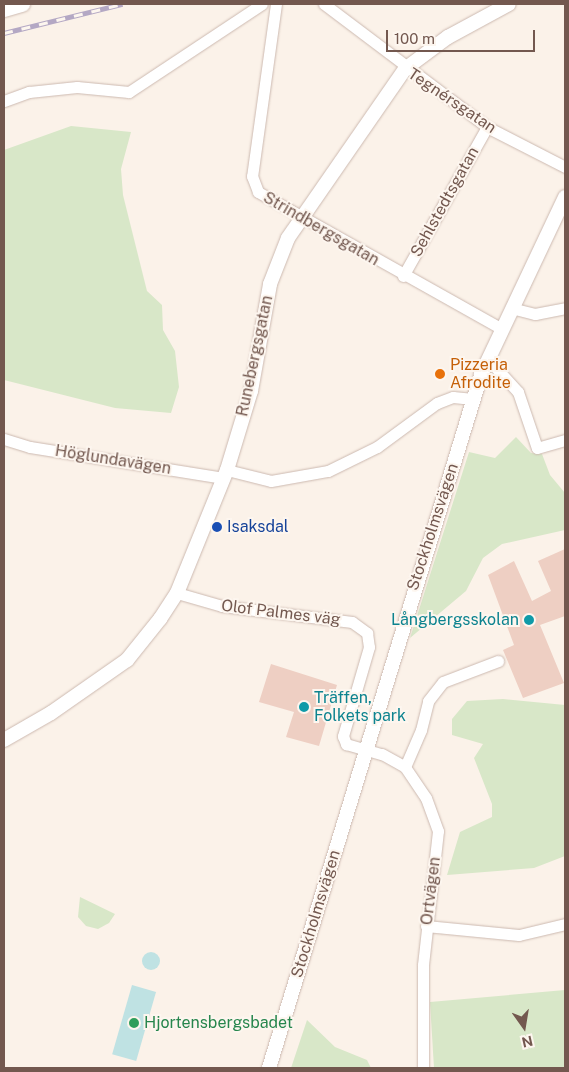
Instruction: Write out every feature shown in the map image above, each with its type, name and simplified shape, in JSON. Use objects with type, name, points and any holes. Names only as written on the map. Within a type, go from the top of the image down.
[{"type":"main road","points":[[4,9],[22,4]]},
{"type":"street","points":[[4,101],[29,92],[77,87],[129,92],[262,4]]},
{"type":"street","name":"Strindbergsgatan","points":[[276,4],[252,181],[258,192],[302,215],[403,276],[500,328]]},
{"type":"street","name":"Tegnérsgatan","points":[[324,4],[405,69],[487,127],[565,167]]},
{"type":"street","name":"Runebergsgatan","points":[[4,740],[66,703],[127,660],[177,593],[226,474],[251,391],[270,284],[302,215],[405,69],[448,36],[509,4]]},
{"type":"street","name":"Sehlstedtsgatan","points":[[403,276],[487,127]]},
{"type":"street","name":"Stockholmsvägen","points":[[269,1068],[473,399],[500,328],[565,197]]},
{"type":"street","points":[[511,308],[535,314],[565,308]]},
{"type":"street","points":[[487,358],[518,392],[537,448],[565,440]]},
{"type":"street","name":"Höglundavägen","points":[[4,439],[30,447],[271,482],[328,471],[377,447],[436,403],[453,397],[473,399]]},
{"type":"street","name":"Olof Palmes väg","points":[[177,593],[222,606],[352,622],[368,633],[368,647],[342,729],[346,744],[365,750]]},
{"type":"street","points":[[365,750],[405,767],[421,730],[428,701],[443,682],[498,661]]},
{"type":"street","name":"Ortvägen","points":[[405,767],[426,798],[438,830],[426,926],[421,1000],[423,1068]]},
{"type":"street","points":[[426,926],[519,935],[565,924]]},
{"type":"green space","points":[[71,126],[131,132],[121,169],[123,195],[147,291],[162,305],[163,330],[175,351],[179,387],[171,413],[115,408],[4,380],[4,150]]},
{"type":"green space","points":[[516,437],[531,453],[542,454],[550,475],[565,493],[565,530],[502,544],[483,558],[466,591],[410,638],[469,452],[495,458]]},
{"type":"green space","points":[[503,699],[565,705],[565,856],[534,868],[447,875],[460,832],[492,817],[492,804],[474,758],[483,744],[452,735],[452,719],[467,701]]},
{"type":"green space","points":[[80,897],[115,914],[109,923],[98,929],[86,926],[78,917]]},
{"type":"green space","points":[[565,990],[565,1068],[434,1068],[430,1002]]},
{"type":"green space","points":[[307,1020],[335,1047],[367,1060],[371,1068],[291,1068]]},
{"type":"water","points":[[147,952],[155,952],[160,957],[158,968],[147,970],[142,965],[142,957]]},
{"type":"water","name":"Hjortensbergsbadet","points":[[132,985],[156,992],[136,1061],[112,1054]]},
{"type":"building","name":"Långbergsskolan","points":[[565,549],[565,616],[540,625],[564,683],[523,698],[503,650],[514,645],[488,575],[514,561],[532,601],[551,591],[538,561]]},
{"type":"building","name":"Träffen, Folkets park","points":[[271,664],[337,685],[319,746],[286,737],[294,712],[259,702]]},
{"type":"railway","points":[[4,33],[122,4]]},
{"type":"place","name":"Pizzeria Afrodite","points":[[440,374]]},
{"type":"place","name":"Isaksdal","points":[[217,527]]},
{"type":"place","name":"Långbergsskolan","points":[[529,620]]},
{"type":"place","name":"Träffen, Folkets park","points":[[304,707]]},
{"type":"place","name":"Hjortensbergsbadet","points":[[134,1023]]}]
